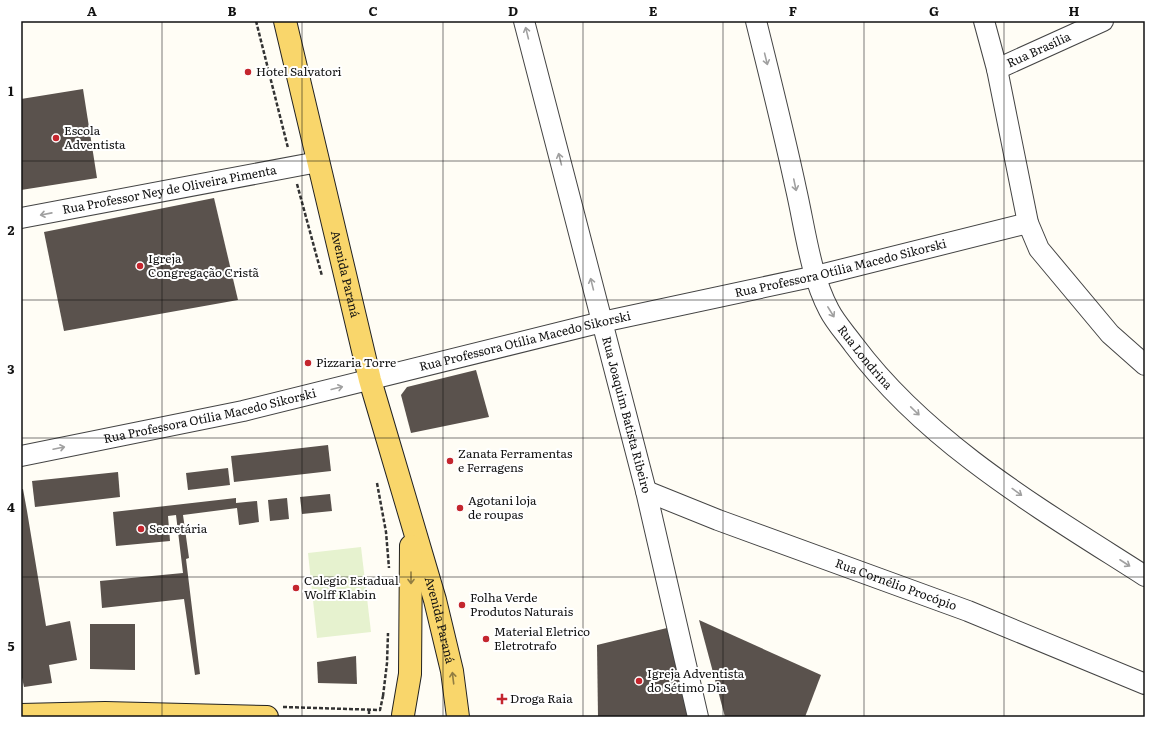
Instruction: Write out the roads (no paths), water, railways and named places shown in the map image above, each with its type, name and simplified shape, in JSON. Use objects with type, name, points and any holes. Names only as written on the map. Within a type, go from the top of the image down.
[{"type":"main road","name":"Avenida Paraná","points":[[285,21],[370,380],[437,608],[452,671],[458,717]]},
{"type":"main road","name":"Avenida Paraná","points":[[406,716],[410,674],[412,525]]},
{"type":"main road","points":[[21,715],[106,714],[267,717]]},
{"type":"street","name":"Rua Joaquim Batista Ribeiro","points":[[524,21],[646,491],[698,717]]},
{"type":"street","name":"Rua Londrina","points":[[756,21],[779,112],[816,276],[829,310],[874,371],[942,437],[1042,510],[1145,576]]},
{"type":"street","points":[[984,21],[997,69],[1028,223],[1039,249],[1110,334],[1145,366]]},
{"type":"street","name":"Rua Brasília","points":[[997,69],[1103,21]]},
{"type":"street","name":"Rua Professor Ney de Oliveira Pimenta","points":[[21,218],[318,162]]},
{"type":"street","name":"Rua Professora Otília Macedo Sikorski","points":[[21,456],[243,411],[602,322],[816,276],[1028,223]]},
{"type":"street","name":"Rua Cornélio Procópio","points":[[646,491],[718,520],[968,611],[1145,684]]},
{"type":"place","name":"Hotel Salvatori","points":[[248,72]]},
{"type":"place","name":"Escola Adventista","points":[[56,138]]},
{"type":"place","name":"Igreja Congregação Cristã","points":[[140,266]]},
{"type":"place","name":"Pizzaria Torre","points":[[308,363]]},
{"type":"place","name":"Zanata Ferramentas e Ferragens","points":[[450,461]]},
{"type":"place","name":"Agotani loja de roupas","points":[[460,508]]},
{"type":"place","name":"Secretária","points":[[141,529]]},
{"type":"place","name":"Colegio Estadual Wolff Klabin","points":[[296,588]]},
{"type":"place","name":"Folha Verde Produtos Naturais","points":[[462,605]]},
{"type":"place","name":"Material Eletrico Eletrotrafo","points":[[486,639]]},
{"type":"place","name":"Igreja Adventista do Sétimo Dia","points":[[639,681]]},
{"type":"place","name":"Droga Raia","points":[[502,699]]}]
